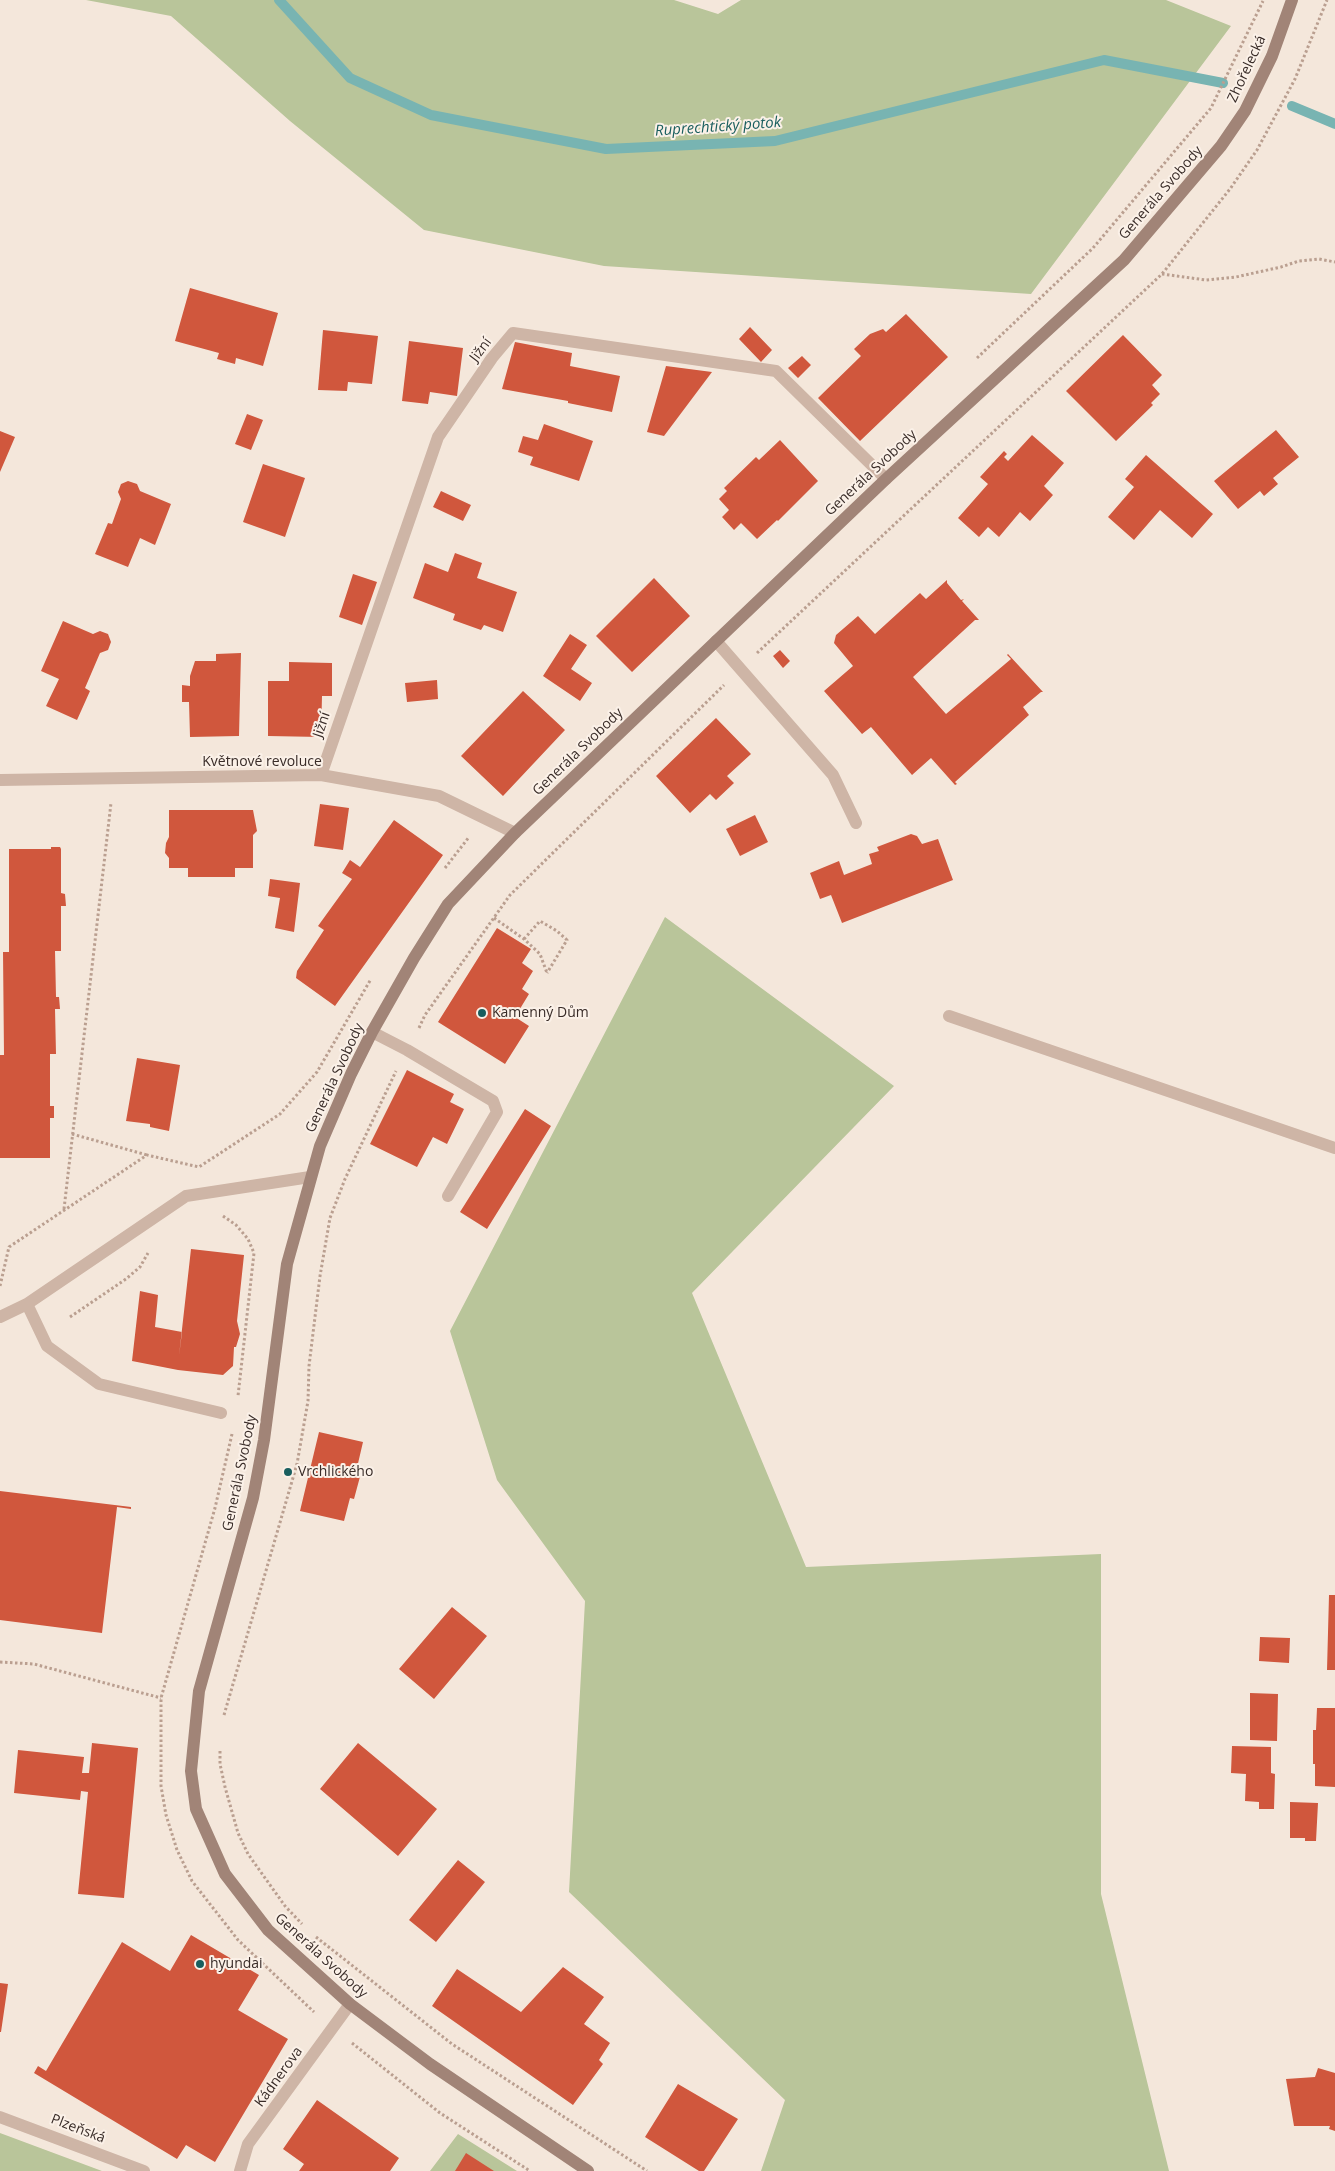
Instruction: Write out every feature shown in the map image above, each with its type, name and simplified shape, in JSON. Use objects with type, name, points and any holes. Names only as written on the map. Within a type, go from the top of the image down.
[{"type":"main road","name":"Zhořelecká","points":[[1221,146],[1245,111],[1272,56],[1292,0]]},
{"type":"main road","name":"Generála Svobody","points":[[588,2171],[430,2064],[350,2004],[268,1930],[225,1874],[196,1809],[191,1771],[199,1692],[253,1498],[264,1440],[287,1264],[310,1177],[320,1146],[351,1074],[372,1032],[414,958],[448,904],[515,833],[886,479],[1124,260],[1221,146]]},
{"type":"street","name":"Jižní","points":[[320,775],[438,437],[492,358],[513,334],[776,371],[886,479]]},
{"type":"street","points":[[716,642],[833,775],[856,823]]},
{"type":"street","name":"Květnové revoluce","points":[[0,780],[320,775],[440,796],[515,833]]},
{"type":"street","points":[[949,1016],[1335,1148]]},
{"type":"street","points":[[372,1032],[407,1050],[493,1101],[497,1112],[448,1196]]},
{"type":"street","points":[[0,1317],[27,1304],[186,1196],[310,1177]]},
{"type":"street","points":[[27,1304],[47,1346],[99,1384],[220,1413]]},
{"type":"street","name":"Kádnerova","points":[[240,2171],[248,2144],[350,2004]]},
{"type":"street","name":"Plzeňská","points":[[0,2117],[144,2171]]},
{"type":"path","points":[[1213,104],[1264,0]]},
{"type":"path","points":[[222,1723],[297,1464],[308,1401],[308,1366],[330,1218],[345,1179],[425,1015],[510,895],[740,669],[1162,274],[1206,280],[1245,276],[1299,261],[1319,259],[1335,262]]},
{"type":"path","points":[[64,1210],[114,778]]},
{"type":"path","points":[[443,872],[464,841]]},
{"type":"path","points":[[494,918],[524,939],[540,954],[547,972],[567,940],[557,931],[540,921],[524,939]]},
{"type":"path","points":[[72,1134],[199,1167],[280,1114],[317,1072],[374,974]]},
{"type":"path","points":[[0,1286],[8,1247],[147,1155]]},
{"type":"path","points":[[0,1662],[34,1664],[161,1698]]},
{"type":"path","points":[[220,1743],[220,1764],[238,1833],[248,1854],[262,1876],[285,1906],[307,1929]]},
{"type":"path","points":[[314,1935],[452,2044],[646,2171]]},
{"type":"green space","points":[[86,0],[674,0],[718,14],[741,0],[1166,0],[1231,26],[1031,294],[604,266],[424,230],[290,121],[171,16]]},
{"type":"green space","points":[[665,917],[894,1086],[692,1293],[806,1567],[1101,1554],[1101,1894],[1169,2171],[761,2171],[785,2100],[569,1892],[585,1601],[497,1480],[450,1331]]},
{"type":"green space","points":[[0,2133],[102,2171],[0,2171]]},
{"type":"green space","points":[[458,2134],[517,2171],[430,2171]]},
{"type":"building","points":[[190,288],[278,313],[263,366],[236,358],[235,364],[217,359],[219,353],[175,341]]},
{"type":"building","points":[[906,314],[948,357],[860,441],[818,398],[861,356],[854,349],[870,334],[883,329],[886,332]]},
{"type":"building","points":[[750,327],[772,350],[761,362],[739,339]]},
{"type":"building","points":[[323,330],[378,336],[372,384],[348,382],[347,391],[318,390]]},
{"type":"building","points":[[1123,335],[1162,375],[1152,385],[1160,394],[1151,403],[1153,405],[1116,441],[1066,391]]},
{"type":"building","points":[[409,341],[463,348],[457,396],[430,392],[428,404],[402,401]]},
{"type":"building","points":[[515,342],[572,353],[570,366],[620,376],[612,412],[568,403],[568,401],[502,389]]},
{"type":"building","points":[[802,356],[811,365],[798,378],[788,368]]},
{"type":"building","points":[[666,366],[712,372],[664,436],[647,432]]},
{"type":"building","points":[[247,414],[263,420],[251,450],[235,444]]},
{"type":"building","points":[[544,424],[593,441],[579,481],[530,465],[533,457],[518,452],[523,436],[538,440]]},
{"type":"building","points":[[1276,430],[1299,457],[1273,478],[1278,484],[1264,496],[1260,491],[1238,509],[1214,481]]},
{"type":"building","points":[[0,431],[15,437],[0,472]]},
{"type":"building","points":[[1032,435],[1064,463],[1044,486],[1053,495],[1030,521],[1020,512],[999,537],[988,527],[979,537],[958,518],[988,484],[980,477],[1004,451],[1007,454],[1004,457],[1008,461]]},
{"type":"building","points":[[780,440],[818,481],[757,539],[741,523],[734,530],[722,517],[729,510],[719,499],[727,491],[724,488],[756,457],[759,460]]},
{"type":"building","points":[[1146,455],[1213,514],[1192,538],[1160,510],[1134,540],[1108,517],[1134,487],[1125,479]]},
{"type":"building","points":[[263,464],[305,478],[285,537],[243,522]]},
{"type":"building","points":[[128,481],[137,484],[140,491],[171,504],[155,545],[140,538],[128,567],[95,554],[108,523],[112,524],[121,499],[118,492],[121,484]]},
{"type":"building","points":[[441,491],[471,505],[463,521],[433,507]]},
{"type":"building","points":[[455,553],[482,563],[477,578],[517,592],[503,632],[484,625],[481,630],[453,620],[455,614],[413,598],[425,563],[448,572]]},
{"type":"building","points":[[353,574],[377,582],[362,625],[339,617]]},
{"type":"building","points":[[654,578],[690,616],[632,672],[596,636]]},
{"type":"building","points":[[947,580],[947,583],[961,600],[964,599],[962,601],[979,620],[975,620],[913,677],[946,714],[1011,659],[1008,654],[1043,692],[1023,707],[1029,715],[955,782],[957,784],[955,785],[931,758],[912,775],[871,727],[862,734],[824,691],[853,666],[834,643],[836,635],[858,616],[875,634],[920,593],[926,599]]},
{"type":"building","points":[[63,621],[93,634],[100,631],[108,634],[111,642],[108,650],[100,653],[85,688],[90,691],[77,720],[46,706],[59,679],[41,671]]},
{"type":"building","points":[[570,634],[587,645],[571,669],[592,683],[580,701],[543,676]]},
{"type":"building","points":[[780,650],[790,661],[783,668],[773,656]]},
{"type":"building","points":[[241,653],[239,736],[190,737],[189,702],[182,702],[182,685],[190,686],[190,676],[195,661],[216,661],[216,654]]},
{"type":"building","points":[[289,662],[332,663],[332,696],[322,696],[321,737],[268,736],[268,681],[289,681]]},
{"type":"building","points":[[437,680],[438,699],[407,702],[405,683]]},
{"type":"building","points":[[523,691],[565,730],[503,796],[461,756]]},
{"type":"building","points":[[716,718],[751,754],[727,776],[734,783],[716,800],[710,794],[690,813],[656,776]]},
{"type":"building","points":[[320,804],[349,808],[343,850],[314,846]]},
{"type":"building","points":[[169,810],[253,810],[257,831],[253,835],[253,868],[235,868],[235,877],[188,877],[188,868],[169,868],[169,858],[165,853],[169,837]]},
{"type":"building","points":[[755,815],[768,842],[740,856],[726,829]]},
{"type":"building","points":[[394,820],[443,855],[335,1006],[296,978],[297,971],[324,930],[318,926],[352,879],[342,873],[350,860],[360,867]]},
{"type":"building","points":[[911,834],[917,836],[922,844],[938,839],[953,880],[842,923],[831,895],[820,899],[810,873],[839,861],[844,875],[872,864],[869,854],[879,851],[877,847]]},
{"type":"building","points":[[51,847],[60,847],[61,849],[61,893],[65,894],[66,906],[61,906],[61,951],[55,951],[56,997],[59,997],[60,1009],[55,1009],[56,1054],[50,1054],[50,1106],[54,1106],[54,1118],[50,1118],[50,1158],[0,1158],[0,1055],[4,1055],[3,952],[9,952],[9,849],[51,849]]},
{"type":"building","points":[[270,879],[300,883],[294,932],[275,928],[280,898],[268,896]]},
{"type":"building","points":[[497,928],[531,949],[522,963],[533,971],[522,989],[529,994],[515,1017],[529,1026],[505,1064],[438,1022]]},
{"type":"building","points":[[137,1058],[180,1065],[169,1131],[150,1127],[150,1124],[126,1121]]},
{"type":"building","points":[[407,1070],[454,1094],[450,1102],[464,1109],[447,1144],[433,1137],[417,1167],[370,1144]]},
{"type":"building","points":[[525,1109],[551,1126],[487,1229],[460,1212]]},
{"type":"building","points":[[191,1249],[244,1255],[237,1321],[240,1334],[236,1347],[234,1347],[233,1366],[223,1375],[178,1370],[132,1361],[140,1291],[158,1295],[155,1327],[182,1332]]},
{"type":"building","points":[[319,1432],[363,1442],[356,1472],[361,1473],[354,1499],[350,1498],[344,1521],[300,1511]]},
{"type":"building","points":[[0,1491],[131,1507],[131,1509],[117,1507],[102,1633],[0,1620]]},
{"type":"building","points":[[1329,1595],[1335,1595],[1335,1670],[1327,1670]]},
{"type":"building","points":[[452,1607],[487,1636],[434,1699],[399,1669]]},
{"type":"building","points":[[1260,1637],[1290,1638],[1289,1663],[1259,1661]]},
{"type":"building","points":[[1250,1693],[1278,1694],[1277,1741],[1250,1740]]},
{"type":"building","points":[[1317,1708],[1335,1708],[1335,1787],[1315,1786],[1313,1730],[1316,1730]]},
{"type":"building","points":[[92,1743],[138,1748],[124,1898],[78,1894],[88,1792],[81,1791],[80,1800],[14,1793],[18,1750],[84,1757],[82,1773],[89,1773]]},
{"type":"building","points":[[358,1743],[437,1809],[398,1856],[320,1789]]},
{"type":"building","points":[[1232,1746],[1271,1747],[1271,1773],[1275,1774],[1274,1809],[1259,1809],[1259,1802],[1245,1801],[1246,1774],[1231,1773]]},
{"type":"building","points":[[1290,1802],[1318,1803],[1316,1841],[1305,1841],[1305,1838],[1290,1838]]},
{"type":"building","points":[[458,1860],[485,1882],[436,1942],[409,1920]]},
{"type":"building","points":[[191,1935],[259,1975],[238,2010],[288,2039],[215,2162],[186,2145],[177,2159],[34,2073],[38,2066],[46,2071],[122,1942],[170,1971]]},
{"type":"building","points":[[563,1967],[604,1997],[584,2024],[610,2043],[599,2060],[603,2064],[573,2105],[432,2006],[457,1969],[521,2012]]},
{"type":"building","points":[[0,1983],[8,1984],[1,2032],[0,2032]]},
{"type":"building","points":[[1318,2068],[1335,2073],[1335,2131],[1329,2129],[1330,2126],[1294,2126],[1286,2079],[1315,2077]]},
{"type":"building","points":[[678,2084],[738,2119],[704,2171],[699,2171],[645,2137]]},
{"type":"building","points":[[317,2100],[399,2158],[390,2171],[299,2171],[304,2164],[283,2149]]},
{"type":"building","points":[[466,2153],[494,2171],[455,2171]]},
{"type":"waterway","name":"Ruprechtický potok","points":[[279,0],[350,78],[431,115],[606,149],[775,141],[1104,60],[1223,83]]},
{"type":"waterway","name":"Ruprechtický potok","points":[[1292,106],[1335,124]]},
{"type":"place","name":"Kamenný Dům","points":[[482,1013]]},
{"type":"place","name":"Vrchlického","points":[[288,1472]]},
{"type":"place","name":"hyundai","points":[[200,1964]]}]
